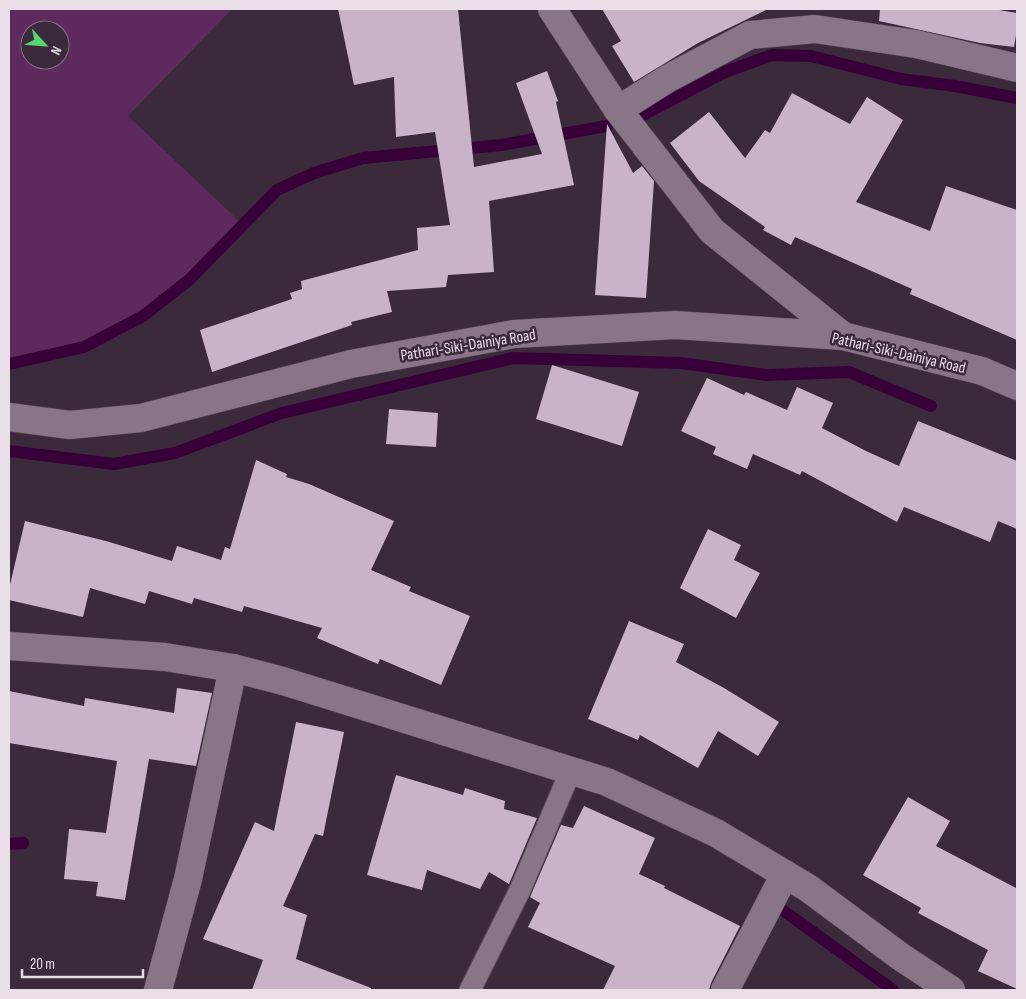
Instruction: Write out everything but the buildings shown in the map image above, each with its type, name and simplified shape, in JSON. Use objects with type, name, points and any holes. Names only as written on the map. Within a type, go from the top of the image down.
[{"type":"street","points":[[552,9],[618,110],[712,231],[843,336]]},
{"type":"street","points":[[618,110],[667,79],[750,35],[815,30],[916,44],[1017,68]]},
{"type":"street","name":"Pathari-Siki-Dainiya Road","points":[[9,417],[70,425],[141,418],[351,364],[514,334],[675,325],[843,336],[982,371],[1017,386]]},
{"type":"street","points":[[9,646],[165,657],[233,668],[293,684],[607,782],[716,834],[785,874],[808,888],[901,958],[951,990]]},
{"type":"street","points":[[158,990],[188,879],[233,668]]},
{"type":"street","points":[[726,990],[785,874]]},
{"type":"lane","points":[[470,990],[520,890],[571,770]]},
{"type":"shaded area","points":[[9,9],[232,9],[128,116],[242,224],[189,280],[143,316],[84,347],[9,364]]},
{"type":"waterway","points":[[641,116],[725,72],[772,55],[811,56],[901,79],[955,86],[1017,98]]},
{"type":"waterway","points":[[9,364],[84,347],[143,316],[189,280],[277,190],[314,173],[363,158],[502,145],[607,126]]},
{"type":"waterway","points":[[9,451],[114,464],[175,453],[282,413],[513,358],[681,363],[766,375],[849,372],[931,406]]},
{"type":"waterway","points":[[9,844],[23,843]]},
{"type":"waterway","points":[[784,911],[893,990]]}]
